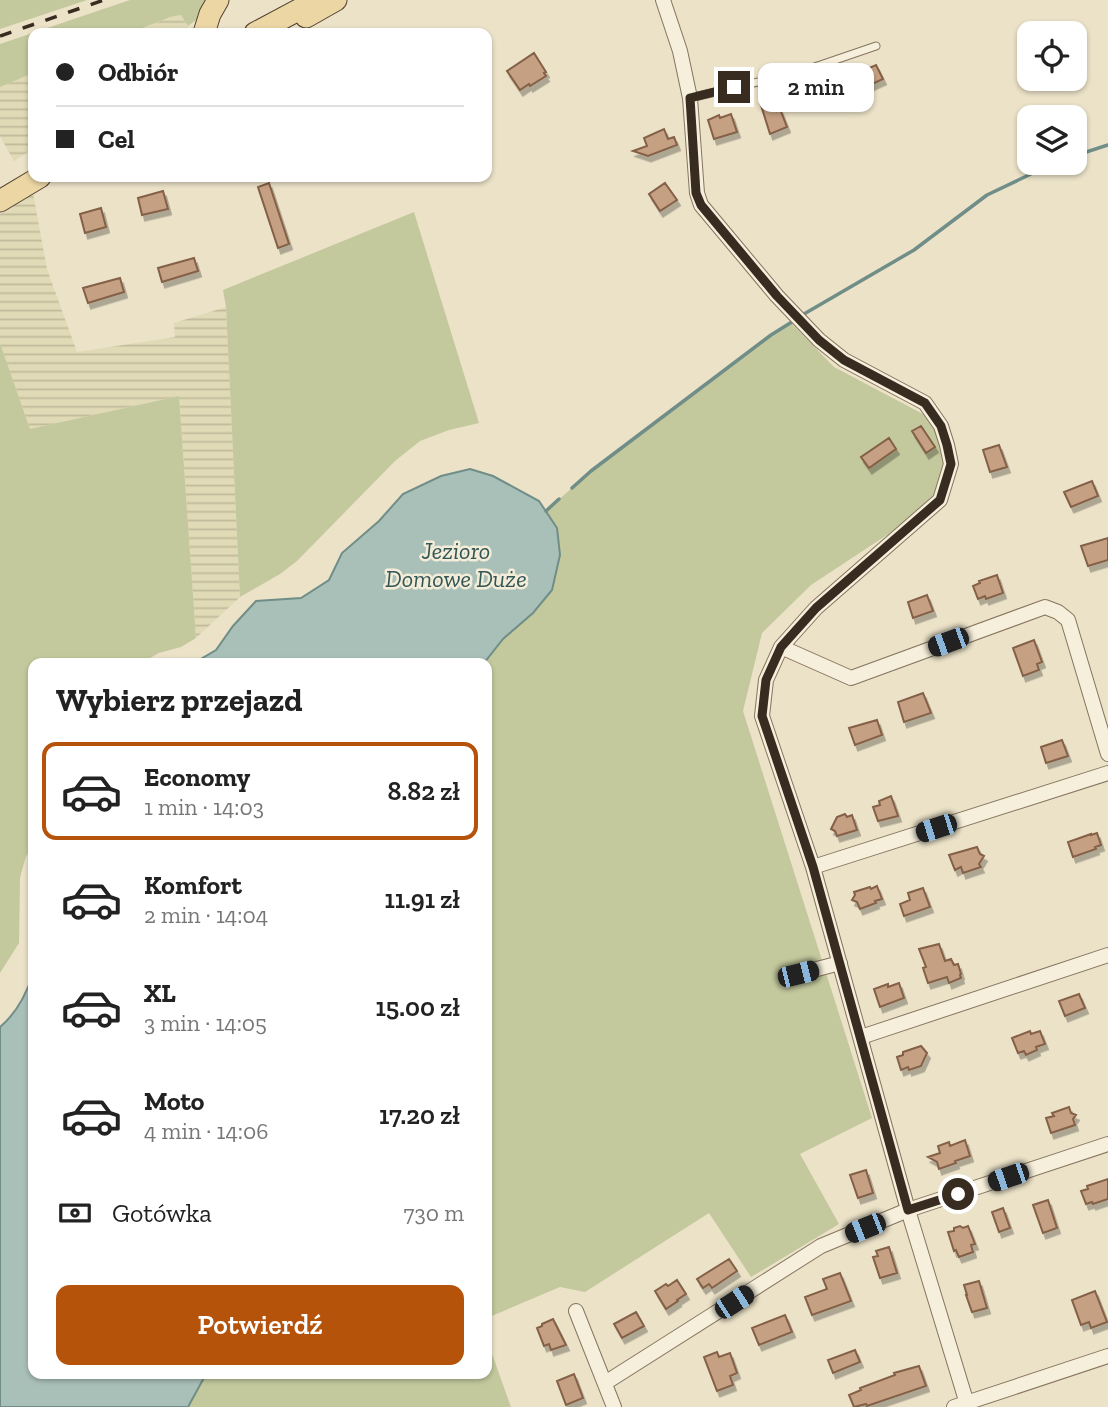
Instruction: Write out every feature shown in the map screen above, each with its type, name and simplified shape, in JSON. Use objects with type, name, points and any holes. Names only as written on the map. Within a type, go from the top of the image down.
[{"type":"main road","points":[[206,28],[218,0]]},
{"type":"main road","points":[[264,28],[317,0]]},
{"type":"main road","points":[[286,28],[336,0]]},
{"type":"main road","points":[[0,189],[28,171]]},
{"type":"main road","points":[[0,201],[32,182]]},
{"type":"street","points":[[663,0],[680,51],[690,98],[696,193],[701,205],[777,296],[819,340],[844,360],[925,403],[941,426],[947,445],[951,464],[940,500],[816,608],[781,647],[766,680],[762,716],[813,867],[963,1405],[1108,1356]]},
{"type":"street","points":[[781,647],[851,678],[1045,607],[1058,612],[1068,621],[1108,754]]},
{"type":"street","points":[[813,867],[1108,773]]},
{"type":"street","points":[[861,1037],[1108,955]]},
{"type":"street","points":[[798,974],[840,963]]},
{"type":"street","points":[[605,1383],[821,1246],[908,1210],[1108,1144]]},
{"type":"street","points":[[576,1311],[614,1407]]},
{"type":"lane","points":[[690,98],[800,72],[876,46]]},
{"type":"shaded area","points":[[181,15],[187,28],[142,28]]},
{"type":"shaded area","points":[[28,75],[28,152],[14,161],[0,136],[0,87]]},
{"type":"shaded area","points":[[33,193],[47,269],[77,352],[175,337],[174,323],[226,307],[240,597],[196,638],[179,396],[30,429],[0,343],[0,214]]},
{"type":"green space","points":[[0,0],[87,0],[0,29]]},
{"type":"green space","points":[[130,0],[207,0],[199,18],[188,26],[181,15],[142,28],[47,28]]},
{"type":"green space","points":[[28,35],[28,75],[0,87],[0,44]]},
{"type":"green space","points":[[414,212],[479,423],[420,441],[395,461],[297,561],[240,597],[223,290]]},
{"type":"green space","points":[[791,323],[834,367],[941,426],[947,445],[940,500],[811,585],[762,633],[743,711],[872,1118],[800,1154],[839,1224],[751,1277],[709,1213],[585,1292],[560,1287],[492,1316],[492,658],[488,658],[552,590],[560,555],[557,528],[546,511],[591,471],[771,335]]},
{"type":"green space","points":[[0,343],[30,429],[179,396],[196,638],[181,647],[150,658],[28,658],[28,853],[20,878],[19,943],[0,973]]},
{"type":"green space","points":[[492,1354],[511,1407],[188,1407],[203,1379],[492,1379]]},
{"type":"water","name":"Jezioro Domowe Duże","points":[[470,469],[493,476],[539,501],[557,528],[560,555],[552,590],[488,658],[202,658],[216,650],[256,601],[301,598],[329,580],[342,553],[379,521],[403,494],[441,476]]},
{"type":"water","points":[[28,986],[28,1379],[203,1379],[188,1407],[0,1407],[0,1027],[11,1016]]},
{"type":"building","points":[[534,53],[546,76],[520,90],[507,71]]},
{"type":"building","points":[[876,65],[883,79],[857,91],[851,76]]},
{"type":"building","points":[[772,97],[787,127],[770,134],[760,102]]},
{"type":"building","points":[[731,114],[737,132],[714,139],[708,120]]},
{"type":"building","points":[[664,129],[668,139],[674,137],[677,145],[648,156],[633,151],[647,146],[644,138]]},
{"type":"building","points":[[269,183],[289,244],[278,248],[258,187]]},
{"type":"building","points":[[665,183],[677,200],[660,211],[649,194]]},
{"type":"building","points":[[163,191],[168,209],[142,215],[138,198]]},
{"type":"building","points":[[101,208],[106,227],[85,233],[80,214]]},
{"type":"building","points":[[194,258],[198,271],[162,282],[158,268]]},
{"type":"building","points":[[120,278],[124,292],[88,303],[83,288]]},
{"type":"building","points":[[921,426],[935,447],[926,453],[912,431]]},
{"type":"building","points":[[889,438],[896,449],[869,468],[861,457]]},
{"type":"building","points":[[999,445],[1007,467],[990,472],[983,450]]},
{"type":"building","points":[[1092,481],[1098,496],[1071,507],[1064,492]]},
{"type":"building","points":[[1108,538],[1108,560],[1088,566],[1081,546]]},
{"type":"building","points":[[997,575],[1003,593],[978,599],[973,586]]},
{"type":"building","points":[[927,595],[933,611],[913,618],[908,602]]},
{"type":"building","points":[[1034,640],[1042,662],[1037,664],[1039,670],[1023,676],[1013,648]]},
{"type":"building","points":[[923,693],[931,713],[904,722],[898,702]]},
{"type":"building","points":[[877,720],[882,735],[855,745],[849,728]]},
{"type":"building","points":[[1062,740],[1068,756],[1046,763],[1041,747]]},
{"type":"building","points":[[891,796],[898,816],[878,821],[873,807]]},
{"type":"building","points":[[845,814],[847,817],[852,815],[857,830],[837,836],[831,829],[837,817]]},
{"type":"building","points":[[1097,833],[1101,845],[1073,857],[1068,842]]},
{"type":"building","points":[[977,847],[984,856],[979,864],[981,867],[963,873],[961,867],[955,870],[949,855]]},
{"type":"building","points":[[877,886],[882,899],[875,901],[876,903],[860,909],[857,902],[852,900],[854,892]]},
{"type":"building","points":[[923,888],[930,907],[904,916],[900,904],[910,900],[908,893]]},
{"type":"building","points":[[939,944],[945,961],[951,959],[954,965],[958,964],[961,978],[949,983],[947,977],[928,983],[923,968],[926,967],[919,949]]},
{"type":"building","points":[[899,983],[904,998],[880,1007],[874,989]]},
{"type":"building","points":[[1079,994],[1085,1008],[1065,1016],[1059,1001]]},
{"type":"building","points":[[1030,1031],[1031,1034],[1040,1031],[1045,1044],[1026,1055],[1024,1051],[1018,1053],[1012,1038]]},
{"type":"building","points":[[921,1046],[927,1053],[921,1066],[901,1070],[897,1057]]},
{"type":"building","points":[[1069,1107],[1071,1113],[1076,1115],[1073,1119],[1075,1125],[1051,1133],[1046,1118]]},
{"type":"building","points":[[965,1140],[970,1156],[955,1161],[956,1163],[939,1169],[937,1162],[928,1157],[940,1153],[938,1146],[949,1142],[950,1146]]},
{"type":"building","points":[[866,1170],[873,1193],[858,1198],[850,1175]]},
{"type":"building","points":[[1108,1179],[1108,1199],[1086,1204],[1081,1191],[1088,1189],[1087,1186]]},
{"type":"building","points":[[1048,1200],[1057,1228],[1043,1233],[1033,1205]]},
{"type":"building","points":[[1003,1208],[1010,1228],[999,1232],[992,1212]]},
{"type":"building","points":[[960,1226],[968,1226],[975,1244],[971,1245],[973,1252],[959,1257],[956,1250],[954,1251],[948,1232]]},
{"type":"building","points":[[889,1247],[897,1273],[880,1278],[873,1257],[878,1256],[876,1251]]},
{"type":"building","points":[[729,1259],[737,1271],[712,1288],[709,1284],[703,1288],[697,1279]]},
{"type":"building","points":[[840,1273],[851,1301],[812,1315],[805,1297],[827,1289],[823,1279]]},
{"type":"building","points":[[677,1280],[686,1294],[666,1309],[655,1291]]},
{"type":"building","points":[[979,1281],[987,1308],[972,1312],[964,1285]]},
{"type":"building","points":[[1095,1291],[1107,1322],[1091,1328],[1089,1322],[1081,1325],[1072,1300]]},
{"type":"building","points":[[636,1312],[644,1326],[622,1338],[614,1324]]},
{"type":"building","points":[[785,1315],[792,1332],[759,1345],[752,1328]]},
{"type":"building","points":[[553,1319],[566,1345],[551,1350],[549,1344],[544,1346],[537,1328]]},
{"type":"building","points":[[855,1350],[860,1362],[833,1373],[828,1360]]},
{"type":"building","points":[[717,1352],[719,1357],[730,1353],[737,1373],[730,1376],[733,1385],[717,1391],[704,1357]]},
{"type":"building","points":[[919,1366],[926,1386],[867,1406],[854,1407],[849,1395],[861,1390],[860,1388],[895,1375],[894,1373]]},
{"type":"building","points":[[574,1374],[583,1398],[566,1405],[557,1381]]},
{"type":"waterway","points":[[1087,152],[1108,145]]},
{"type":"waterway","points":[[804,314],[914,250],[987,195],[1029,175]]},
{"type":"waterway","points":[[572,488],[771,335],[795,320]]},
{"type":"waterway","points":[[546,511],[559,499]]},
{"type":"railway","points":[[0,36],[104,0]]},
{"type":"route","points":[[734,87],[690,98],[696,193],[701,205],[777,296],[819,340],[844,360],[925,403],[941,426],[951,464],[940,500],[816,608],[781,647],[766,680],[762,716],[813,867],[908,1210],[958,1194]]}]
